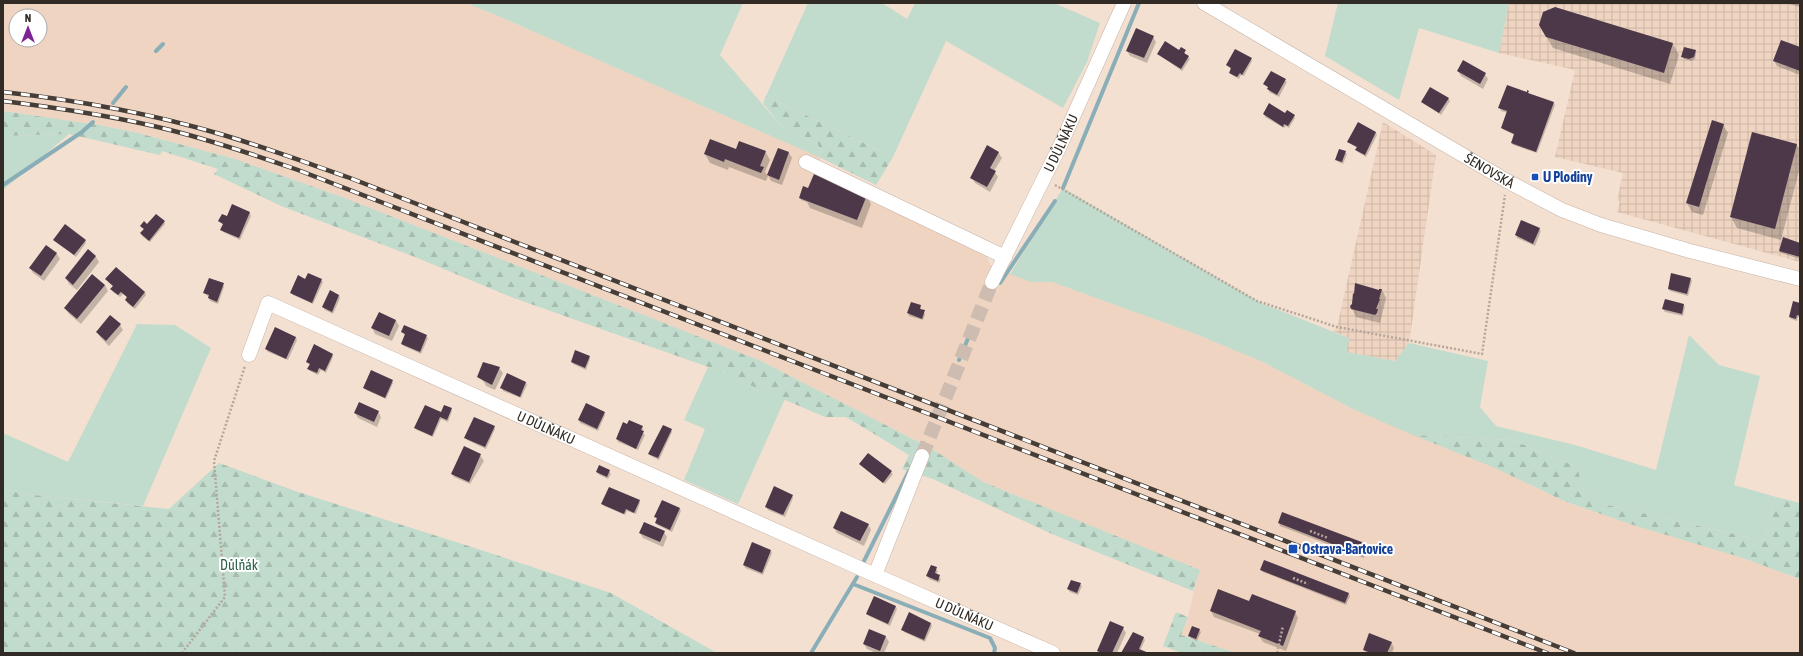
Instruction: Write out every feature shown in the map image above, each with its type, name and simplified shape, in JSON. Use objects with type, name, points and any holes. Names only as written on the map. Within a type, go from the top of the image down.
[{"type":"street","name":"U DŮLŇÁKU","points":[[992,282],[1044,179],[1124,3]]},
{"type":"street","name":"ŠENOVSKÁ","points":[[1204,3],[1507,181],[1562,210],[1601,225],[1690,251],[1800,279]]},
{"type":"street","points":[[806,162],[1005,258]]},
{"type":"street","name":"U DŮLŇÁKU","points":[[249,355],[268,303],[875,575],[1053,653]]},
{"type":"street","points":[[875,575],[922,456]]},
{"type":"path","points":[[1044,179],[1258,301],[1337,327],[1482,354],[1507,181]]},
{"type":"path","points":[[182,653],[225,597],[214,461],[249,355]]},
{"type":"path","points":[[1310,531],[1328,538]]},
{"type":"path","points":[[1293,578],[1308,584]]},
{"type":"path","points":[[1277,653],[1283,626]]},
{"type":"shaded area","points":[[3,3],[466,3],[821,158],[814,174],[867,195],[987,256],[990,265],[1031,282],[1052,282],[1193,333],[1263,362],[1353,409],[1495,468],[1564,501],[1633,525],[1743,558],[1800,579],[1800,653],[1236,653],[1181,635],[1188,617],[1199,570],[983,482],[932,449],[761,361],[342,197],[235,159],[138,133],[99,125],[3,111]]},
{"type":"shaded area","points":[[1509,3],[1800,3],[1800,262],[1617,212],[1620,201],[1617,201],[1623,173],[1555,157],[1575,70],[1499,53]]},
{"type":"shaded area","points":[[1383,122],[1436,155],[1409,343],[1395,361],[1346,352],[1349,338],[1333,331],[1337,327]]},
{"type":"green space","points":[[466,3],[743,3],[720,55],[782,127],[818,144],[821,158],[496,15]]},
{"type":"green space","points":[[808,3],[882,3],[907,19],[915,3],[1054,3],[1100,23],[1087,62],[1063,108],[946,41],[893,157],[766,96]]},
{"type":"green space","points":[[1338,3],[1509,3],[1499,53],[1419,28],[1399,100],[1325,56]]},
{"type":"green space","points":[[766,96],[893,157],[876,185],[821,158],[818,144],[782,127],[763,103]]},
{"type":"green space","points":[[3,111],[99,125],[138,133],[235,159],[342,197],[761,361],[932,449],[983,482],[1200,570],[1193,591],[1052,534],[933,479],[902,469],[909,455],[846,417],[825,417],[708,367],[511,297],[415,257],[281,206],[214,174],[218,169],[162,151],[160,155],[69,134],[3,136]]},
{"type":"green space","points":[[69,134],[3,190],[3,136]]},
{"type":"green space","points":[[1063,188],[1261,303],[1349,338],[1347,352],[1395,361],[1409,343],[1488,361],[1480,407],[1496,426],[1575,445],[1656,470],[1689,335],[1719,365],[1760,376],[1734,485],[1776,497],[1764,541],[1603,504],[1583,489],[1577,467],[1512,440],[1413,435],[1353,409],[1263,362],[1193,333],[1052,282],[1031,282],[1010,274]]},
{"type":"green space","points":[[137,324],[175,325],[211,348],[143,506],[24,494],[3,489],[3,433],[68,462]]},
{"type":"green space","points":[[708,367],[785,399],[738,504],[684,480],[705,429],[684,420]]},
{"type":"green space","points":[[1413,435],[1512,440],[1577,467],[1583,489],[1603,504],[1764,541],[1776,497],[1800,503],[1800,579],[1743,558],[1633,525],[1564,501],[1495,468]]},
{"type":"green space","name":"Důlňák","points":[[219,463],[298,492],[611,593],[717,653],[3,653],[3,489],[24,494],[169,509]]},
{"type":"green space","points":[[1176,612],[1188,617],[1181,635],[1236,653],[1182,653],[1163,646]]},
{"type":"building","points":[[1555,7],[1673,43],[1664,73],[1546,37],[1539,25],[1543,12]]},
{"type":"building","points":[[1136,28],[1154,36],[1144,58],[1126,51]]},
{"type":"building","points":[[1781,40],[1800,47],[1800,71],[1773,61]]},
{"type":"building","points":[[1165,41],[1179,50],[1181,47],[1186,50],[1184,53],[1189,56],[1181,69],[1157,54]]},
{"type":"building","points":[[1684,47],[1696,50],[1694,57],[1689,59],[1681,57]]},
{"type":"building","points":[[1235,49],[1252,58],[1242,75],[1240,73],[1237,77],[1229,73],[1231,68],[1226,65]]},
{"type":"building","points":[[1463,60],[1486,73],[1480,84],[1457,71]]},
{"type":"building","points":[[1271,71],[1286,79],[1277,95],[1267,89],[1268,87],[1263,84]]},
{"type":"building","points":[[1507,85],[1527,92],[1527,90],[1529,91],[1528,93],[1554,102],[1536,152],[1511,143],[1514,134],[1501,128],[1507,111],[1498,108]]},
{"type":"building","points":[[1430,87],[1449,98],[1439,113],[1421,102]]},
{"type":"building","points":[[1269,103],[1285,113],[1287,110],[1295,115],[1288,126],[1284,124],[1283,127],[1263,114]]},
{"type":"building","points":[[1712,120],[1724,124],[1699,207],[1686,203]]},
{"type":"building","points":[[1358,122],[1376,132],[1365,155],[1355,150],[1357,147],[1347,142]]},
{"type":"building","points":[[1752,132],[1797,144],[1775,229],[1730,217]]},
{"type":"building","points":[[710,139],[736,149],[739,141],[766,151],[760,166],[764,167],[761,173],[725,159],[724,162],[704,154]]},
{"type":"building","points":[[987,145],[999,152],[990,168],[996,171],[987,187],[970,178]]},
{"type":"building","points":[[778,148],[789,152],[779,180],[767,175]]},
{"type":"building","points":[[1339,149],[1346,151],[1342,162],[1335,160]]},
{"type":"building","points":[[814,174],[867,195],[857,220],[799,198],[803,186],[808,188]]},
{"type":"building","points":[[232,204],[250,212],[239,238],[220,230],[223,224],[218,221],[222,214],[227,216]]},
{"type":"building","points":[[156,214],[165,221],[149,241],[140,233],[144,229],[140,226],[144,221],[147,224]]},
{"type":"building","points":[[1521,220],[1540,228],[1533,244],[1515,235]]},
{"type":"building","points":[[65,224],[86,240],[74,255],[53,240]]},
{"type":"building","points":[[1783,237],[1800,243],[1800,257],[1779,251]]},
{"type":"building","points":[[46,245],[57,253],[41,276],[29,268]]},
{"type":"building","points":[[88,249],[96,256],[73,285],[65,278]]},
{"type":"building","points":[[116,267],[145,292],[133,307],[125,300],[127,297],[121,292],[118,295],[110,289],[113,286],[105,279]]},
{"type":"building","points":[[308,273],[322,279],[312,303],[290,293],[298,275],[305,279]]},
{"type":"building","points":[[1671,273],[1691,278],[1687,294],[1668,289]]},
{"type":"building","points":[[92,274],[105,285],[77,319],[64,308]]},
{"type":"building","points":[[209,278],[224,283],[217,302],[208,298],[209,295],[203,293]]},
{"type":"building","points":[[1355,283],[1379,290],[1382,289],[1376,309],[1378,309],[1377,313],[1375,315],[1351,309],[1350,306],[1352,304]]},
{"type":"building","points":[[330,290],[339,295],[332,312],[322,307]]},
{"type":"building","points":[[1665,299],[1684,304],[1682,314],[1662,309]]},
{"type":"building","points":[[1793,301],[1800,303],[1800,316],[1797,315],[1796,319],[1789,317]]},
{"type":"building","points":[[911,302],[921,305],[920,309],[925,310],[922,319],[907,313]]},
{"type":"building","points":[[379,312],[396,320],[389,336],[371,328]]},
{"type":"building","points":[[110,315],[121,324],[106,341],[96,332]]},
{"type":"building","points":[[404,325],[427,335],[420,352],[401,344],[405,334],[401,332]]},
{"type":"building","points":[[275,327],[296,337],[286,359],[265,349]]},
{"type":"building","points":[[314,344],[333,354],[325,371],[319,368],[317,373],[307,369],[310,364],[306,362]]},
{"type":"building","points":[[575,350],[590,356],[585,368],[571,362]]},
{"type":"building","points":[[483,362],[500,367],[492,385],[477,377]]},
{"type":"building","points":[[371,370],[393,380],[385,398],[363,388]]},
{"type":"building","points":[[507,373],[526,382],[520,397],[500,388]]},
{"type":"building","points":[[359,402],[379,411],[374,422],[354,413]]},
{"type":"building","points":[[586,403],[605,412],[597,429],[578,420]]},
{"type":"building","points":[[425,405],[441,412],[444,405],[452,408],[447,420],[440,417],[432,436],[414,428]]},
{"type":"building","points":[[474,417],[495,426],[485,447],[464,438]]},
{"type":"building","points":[[629,420],[643,426],[641,430],[644,431],[636,449],[616,439],[623,422],[627,424]]},
{"type":"building","points":[[663,425],[672,429],[658,458],[648,454]]},
{"type":"building","points":[[464,446],[481,454],[469,482],[451,474]]},
{"type":"building","points":[[868,453],[892,471],[883,483],[859,464]]},
{"type":"building","points":[[599,465],[610,470],[607,477],[596,472]]},
{"type":"building","points":[[774,486],[793,495],[783,515],[765,507]]},
{"type":"building","points":[[609,487],[640,500],[634,513],[626,509],[624,514],[601,504]]},
{"type":"building","points":[[662,500],[680,508],[670,530],[655,523],[657,518],[654,517]]},
{"type":"building","points":[[841,511],[869,524],[860,541],[833,528]]},
{"type":"building","points":[[1282,512],[1367,544],[1363,556],[1278,523]]},
{"type":"building","points":[[644,522],[665,531],[660,542],[639,533]]},
{"type":"building","points":[[752,542],[771,550],[762,573],[743,565]]},
{"type":"building","points":[[1264,560],[1349,593],[1345,603],[1260,570]]},
{"type":"building","points":[[931,565],[937,567],[935,573],[940,575],[938,581],[926,576]]},
{"type":"building","points":[[1071,580],[1081,583],[1077,593],[1067,589]]},
{"type":"building","points":[[1218,589],[1249,601],[1252,594],[1296,611],[1283,646],[1258,636],[1261,631],[1210,611]]},
{"type":"building","points":[[874,596],[896,606],[888,624],[866,614]]},
{"type":"building","points":[[909,612],[931,623],[924,640],[901,630]]},
{"type":"building","points":[[1110,621],[1124,627],[1112,653],[1102,653],[1097,651]]},
{"type":"building","points":[[1192,626],[1200,629],[1196,639],[1188,636]]},
{"type":"building","points":[[869,629],[886,636],[880,651],[863,644]]},
{"type":"building","points":[[1133,632],[1144,637],[1139,649],[1149,653],[1121,653]]},
{"type":"building","points":[[1369,633],[1392,642],[1387,653],[1371,653],[1363,650]]},
{"type":"waterway","points":[[1063,188],[1139,3]]},
{"type":"waterway","points":[[156,51],[163,44]]},
{"type":"waterway","points":[[113,103],[126,87]]},
{"type":"waterway","points":[[3,185],[82,132],[93,122]]},
{"type":"waterway","points":[[1000,283],[1055,201]]},
{"type":"waterway","points":[[959,360],[969,336]]},
{"type":"waterway","points":[[917,454],[923,443]]},
{"type":"waterway","points":[[862,565],[909,471]]},
{"type":"waterway","points":[[811,653],[857,577]]},
{"type":"waterway","points":[[853,584],[990,638],[995,648],[994,653]]},
{"type":"tunnel","points":[[922,456],[992,282]]},
{"type":"railway","points":[[3,92],[85,103],[193,126],[285,155],[350,178],[1574,653]]},
{"type":"railway","points":[[3,101],[87,113],[149,125],[186,134],[298,170],[1547,653]]},
{"type":"place","name":"U Plodiny","points":[[1535,177]]},
{"type":"place","name":"Ostrava-Bartovice","points":[[1293,549]]}]
